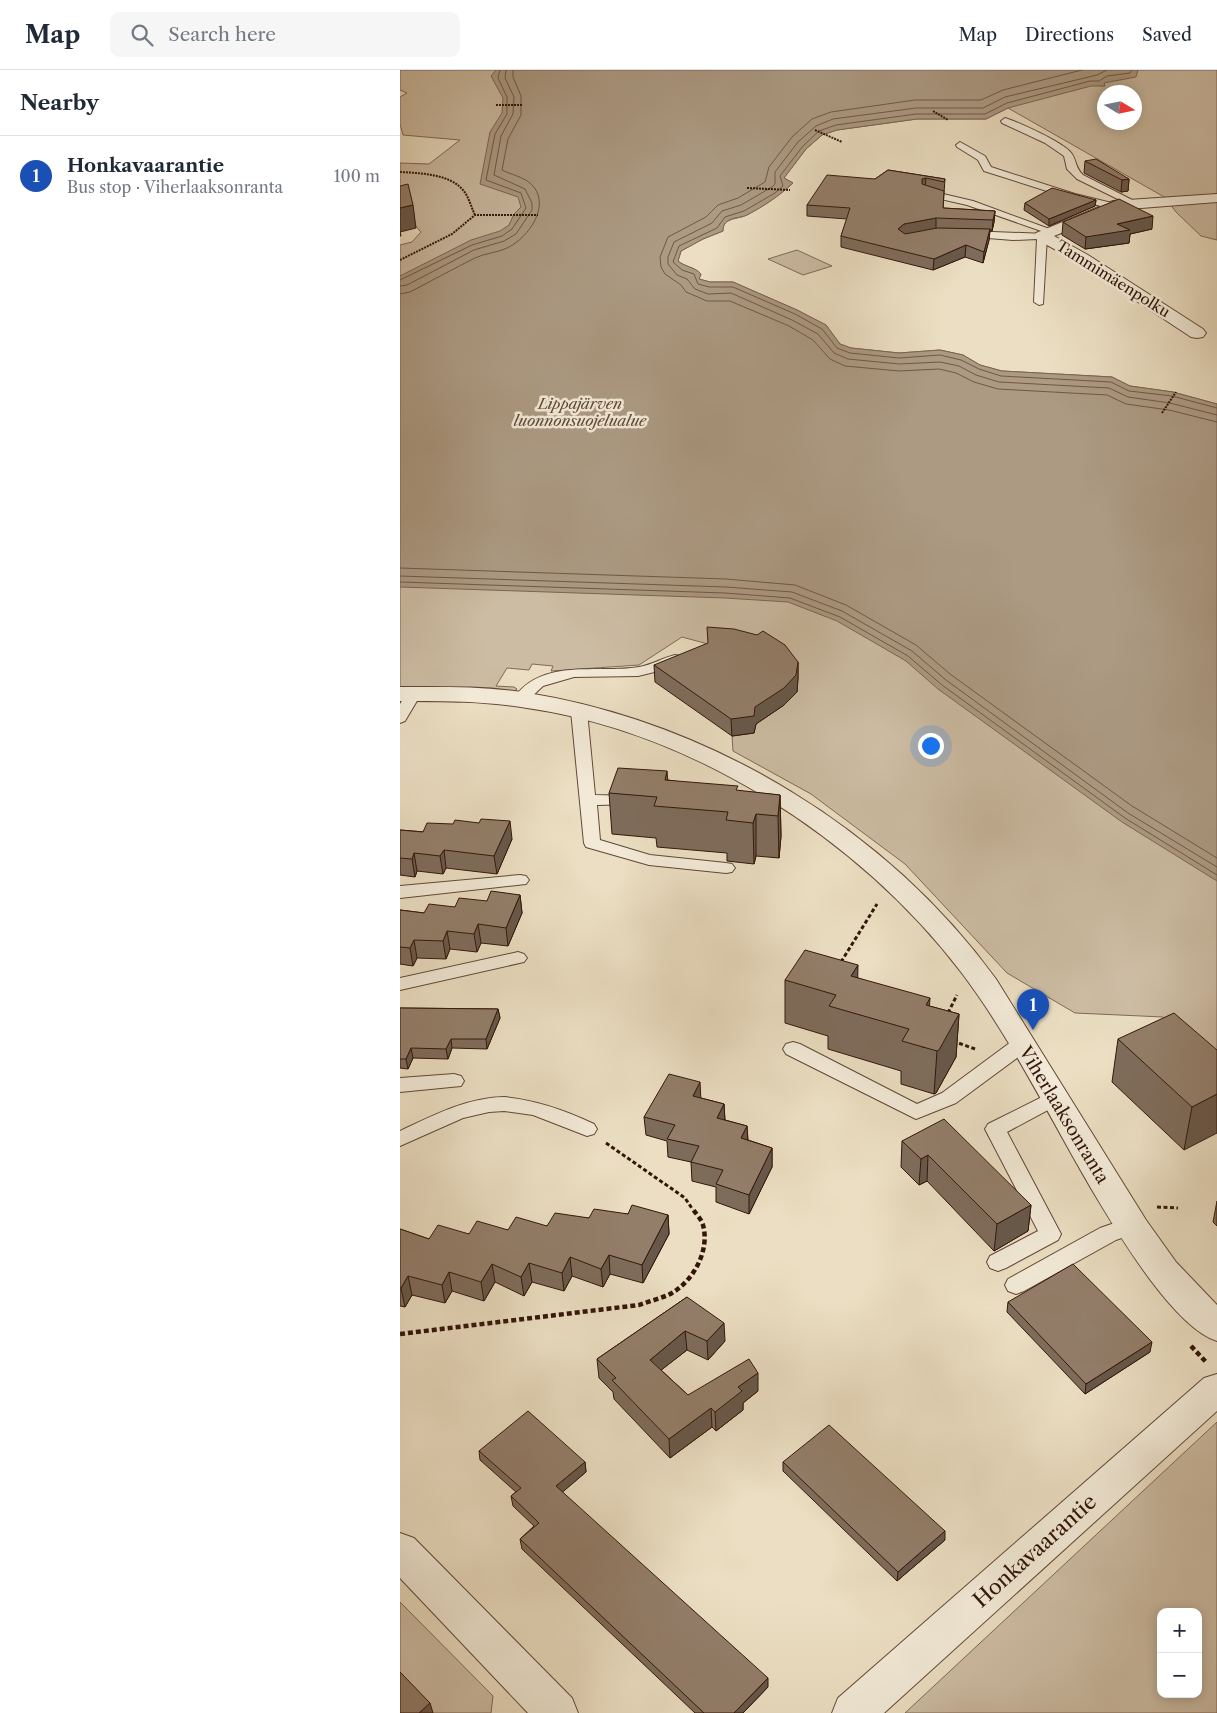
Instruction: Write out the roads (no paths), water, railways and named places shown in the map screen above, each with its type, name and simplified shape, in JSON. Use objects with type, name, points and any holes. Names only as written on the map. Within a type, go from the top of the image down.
[{"type":"street","name":"Tammimäenpolku","points":[[1047,234],[1113,206],[1217,198]]},
{"type":"street","name":"Tammimäenpolku","points":[[1047,234],[1197,333]]},
{"type":"street","name":"Viherlaaksonranta","points":[[407,694],[461,694],[521,699],[579,711],[649,730],[752,778],[809,814],[852,846],[908,893],[946,934],[986,986],[1012,1052],[1054,1098],[1158,1265],[1217,1327]]},
{"type":"street","name":"Honkavaarantie","points":[[852,1713],[1214,1379]]},
{"type":"street","points":[[400,1550],[557,1713]]},
{"type":"lane","points":[[1005,121],[1048,141],[1068,155],[1072,170],[1080,177],[1135,204]]},
{"type":"lane","points":[[960,145],[982,158],[987,169],[1072,196],[1113,206]]},
{"type":"lane","points":[[926,194],[970,203],[1047,234]]},
{"type":"lane","points":[[959,234],[1047,234]]},
{"type":"lane","points":[[1040,302],[1047,234]]},
{"type":"lane","points":[[521,699],[538,683],[572,673],[638,672],[662,666],[686,653]]},
{"type":"lane","points":[[400,718],[407,694]]},
{"type":"lane","points":[[579,711],[592,843],[649,860],[726,868]]},
{"type":"lane","points":[[588,800],[647,801]]},
{"type":"lane","points":[[400,892],[520,880]]},
{"type":"lane","points":[[400,984],[518,958]]},
{"type":"lane","points":[[793,1049],[916,1112],[949,1098],[1012,1052]]},
{"type":"lane","points":[[400,1085],[454,1081]]},
{"type":"lane","points":[[998,1262],[1050,1234],[995,1129],[1054,1098]]},
{"type":"lane","points":[[400,1139],[473,1108],[492,1104],[518,1105],[564,1117],[587,1129]]},
{"type":"lane","points":[[1016,1285],[1108,1234],[1132,1225]]},
{"type":"water","name":"Lippajärven luonnonsuojelualue","points":[[496,70],[1138,70],[1136,77],[1104,83],[1105,85],[1091,86],[1008,108],[986,119],[917,119],[837,130],[822,135],[806,149],[784,178],[793,183],[788,188],[753,212],[727,222],[724,225],[723,231],[681,251],[678,261],[699,272],[701,274],[699,279],[710,282],[733,282],[797,310],[826,325],[840,344],[851,348],[899,353],[940,350],[963,355],[980,365],[1002,371],[1112,377],[1130,386],[1173,392],[1217,404],[1217,881],[1122,822],[938,689],[906,661],[837,621],[788,602],[725,598],[400,587],[400,276],[471,240],[500,231],[509,225],[514,214],[521,207],[518,197],[480,184],[490,132],[502,113],[503,98],[491,76]]},
{"type":"place","name":"Honkavaarantie","points":[[1033,1030]]}]
